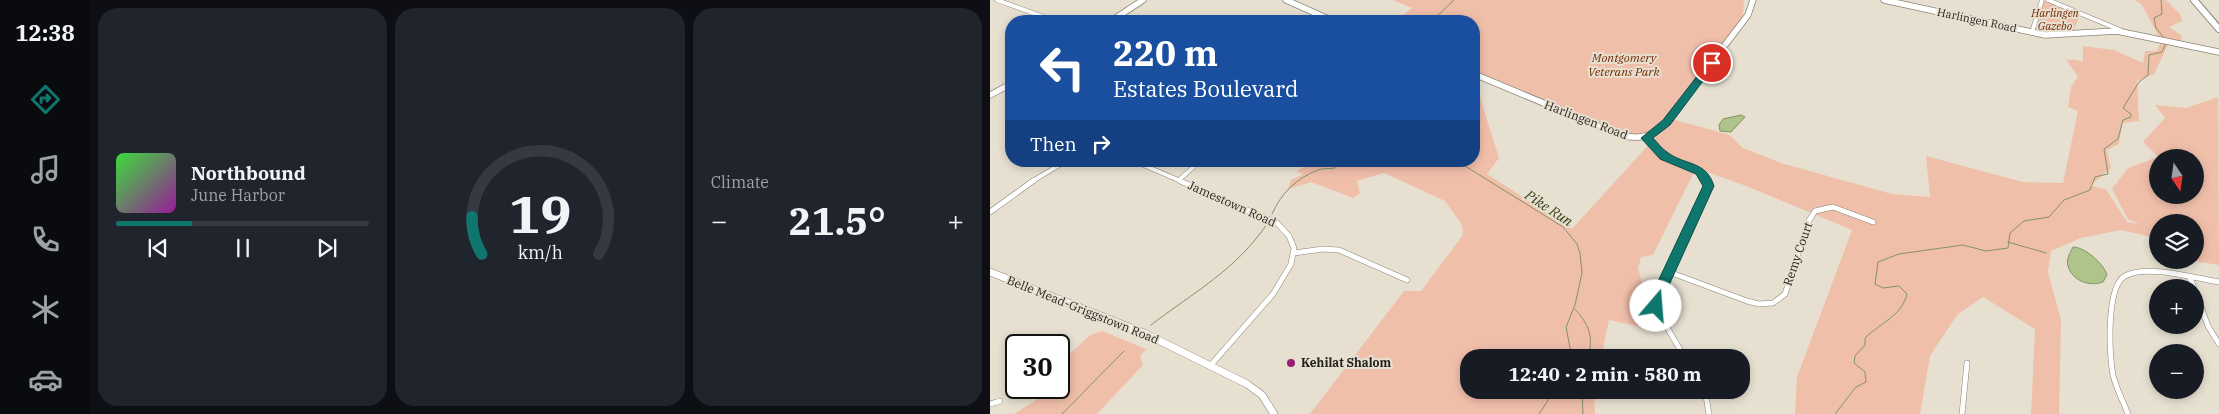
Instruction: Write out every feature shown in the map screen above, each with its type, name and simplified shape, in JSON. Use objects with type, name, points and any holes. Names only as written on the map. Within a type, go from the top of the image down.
[{"type":"highway","points":[[2194,0],[2219,29]]},
{"type":"street","points":[[997,0],[1038,15]]},
{"type":"street","points":[[1120,15],[1144,0]]},
{"type":"street","points":[[1286,0],[1320,15]]},
{"type":"street","name":"Harlingen Road","points":[[1480,77],[1614,133],[1631,138],[1646,138],[1666,122],[1748,15],[1753,0]]},
{"type":"street","name":"Harlingen Road","points":[[1884,0],[2032,32],[2054,35],[2124,32],[2219,52]]},
{"type":"street","points":[[2032,32],[2042,0]]},
{"type":"street","points":[[2048,0],[2124,32]]},
{"type":"street","points":[[990,95],[1005,87]]},
{"type":"street","points":[[1646,138],[1660,154],[1696,169],[1708,182],[1706,194],[1657,296],[1656,306],[1680,349]]},
{"type":"street","points":[[990,212],[1055,167]]},
{"type":"street","name":"Jamestown Road","points":[[1148,167],[1277,224],[1290,236],[1294,253]]},
{"type":"street","points":[[1179,180],[1193,167]]},
{"type":"street","name":"Remy Court","points":[[1669,272],[1751,302],[1767,304],[1785,294],[1808,222],[1815,212],[1832,207],[1873,222]]},
{"type":"street","points":[[1210,366],[1283,281],[1291,267],[1294,253],[1323,249],[1339,250],[1408,280]]},
{"type":"street","name":"Belle Mead-Griggstown Road","points":[[990,272],[1136,330],[1247,384],[1262,395],[1274,414]]},
{"type":"street","points":[[2128,414],[2113,374],[2110,306],[2116,284],[2125,276],[2142,272],[2219,282]]},
{"type":"street","points":[[2204,315],[2219,344]]},
{"type":"street","points":[[1962,414],[1967,363]]},
{"type":"street","points":[[1706,399],[1709,414]]},
{"type":"street","points":[[990,404],[1000,401]]},
{"type":"green space","name":"Montgomery Veterans Park","points":[[1393,0],[1744,0],[1743,17],[1664,122],[1650,132],[1635,135],[1623,134],[1480,74],[1480,15],[1403,15],[1412,8]]},
{"type":"green space","points":[[2135,0],[2166,0],[2180,14],[2182,21],[2169,27],[2181,35],[2182,43],[2169,43],[2154,74],[2137,81],[2139,121],[2122,123],[2119,144],[2107,150],[2111,168],[2090,186],[2106,189],[2127,222],[2139,224],[2128,219],[2112,189],[2128,168],[2149,160],[2149,204],[2204,204],[2204,149],[2150,149],[2143,142],[2165,118],[2155,105],[2186,108],[2218,97],[2219,265],[2204,263],[2204,214],[2149,214],[2149,236],[2121,230],[2081,238],[2051,251],[2048,272],[2061,320],[2059,414],[2031,414],[2035,329],[1983,297],[1957,315],[1930,356],[1920,414],[1795,414],[1797,377],[1852,230],[1746,186],[1696,168],[1653,255],[1641,257],[1638,269],[1647,299],[1650,329],[1609,320],[1603,349],[1460,349],[1460,399],[1594,399],[1595,414],[1310,414],[1404,291],[1421,291],[1463,235],[1462,225],[1445,201],[1384,173],[1357,181],[1360,194],[1353,198],[1311,182],[1288,189],[1291,180],[1303,174],[1296,171],[1304,167],[1480,167],[1480,97],[1499,158],[1487,174],[1572,229],[1672,119],[1730,135],[1743,148],[1781,163],[1892,194],[1930,197],[1926,156],[2023,182],[2063,183],[2078,111],[2068,107],[2071,87],[2078,77],[2066,59],[2083,61],[2083,46],[2114,50],[2143,63],[2145,51],[2157,51],[2161,41],[2142,5]]},
{"type":"green space","name":"Harlingen Gazebo","points":[[2044,1],[2080,15],[2073,32],[2056,34],[2036,32]]},
{"type":"green space","points":[[1102,331],[1146,349],[1140,356],[1143,365],[1097,414],[1014,414],[1038,399],[1070,399],[1070,354],[1090,335]]},
{"type":"shaded area","points":[[1741,115],[1745,117],[1731,132],[1720,131],[1719,125],[1723,119]]},
{"type":"shaded area","points":[[2073,247],[2088,253],[2102,266],[2107,275],[2103,282],[2093,284],[2082,282],[2073,276],[2068,261]]},
{"type":"waterway","name":"Pike Run","points":[[1438,15],[1454,0]]},
{"type":"waterway","points":[[2161,0],[2162,14],[2154,18],[2156,28],[2165,39]]},
{"type":"waterway","points":[[2009,242],[2010,233],[2024,221],[2049,217],[2064,200],[2090,190],[2095,177],[2108,174],[2104,149],[2118,139],[2123,120],[2131,117],[2131,114],[2123,108],[2139,82],[2148,75],[2149,55],[2162,52],[2166,43]]},
{"type":"waterway","points":[[1272,214],[1285,193],[1303,177],[1318,170],[1335,167]]},
{"type":"waterway","name":"Pike Run","points":[[1467,167],[1563,227],[1577,244],[1582,273],[1575,305],[1566,327],[1570,349]]},
{"type":"waterway","points":[[1151,325],[1214,279],[1242,255],[1267,224]]},
{"type":"waterway","points":[[1835,414],[1856,387],[1866,382],[1865,372],[1854,363],[1855,356],[1865,345],[1865,338],[1895,314],[1904,302],[1907,294],[1899,286],[1883,288],[1875,284],[1878,262],[1899,254],[1963,245],[1986,251],[2008,248],[2009,242]]},
{"type":"waterway","points":[[2009,242],[2046,253]]},
{"type":"waterway","points":[[1575,309],[1584,320],[1589,331],[1590,349]]},
{"type":"waterway","points":[[1062,414],[1124,351]]},
{"type":"waterway","name":"Pike Run","points":[[1539,414],[1549,399]]},
{"type":"waterway","points":[[1582,399],[1583,414]]},
{"type":"place","name":"Kehilat Shalom","points":[[1291,363]]},
{"type":"route","points":[[1656,306],[1658,294],[1708,190],[1708,182],[1700,171],[1664,156],[1646,138],[1658,131],[1666,122],[1712,63]]}]
